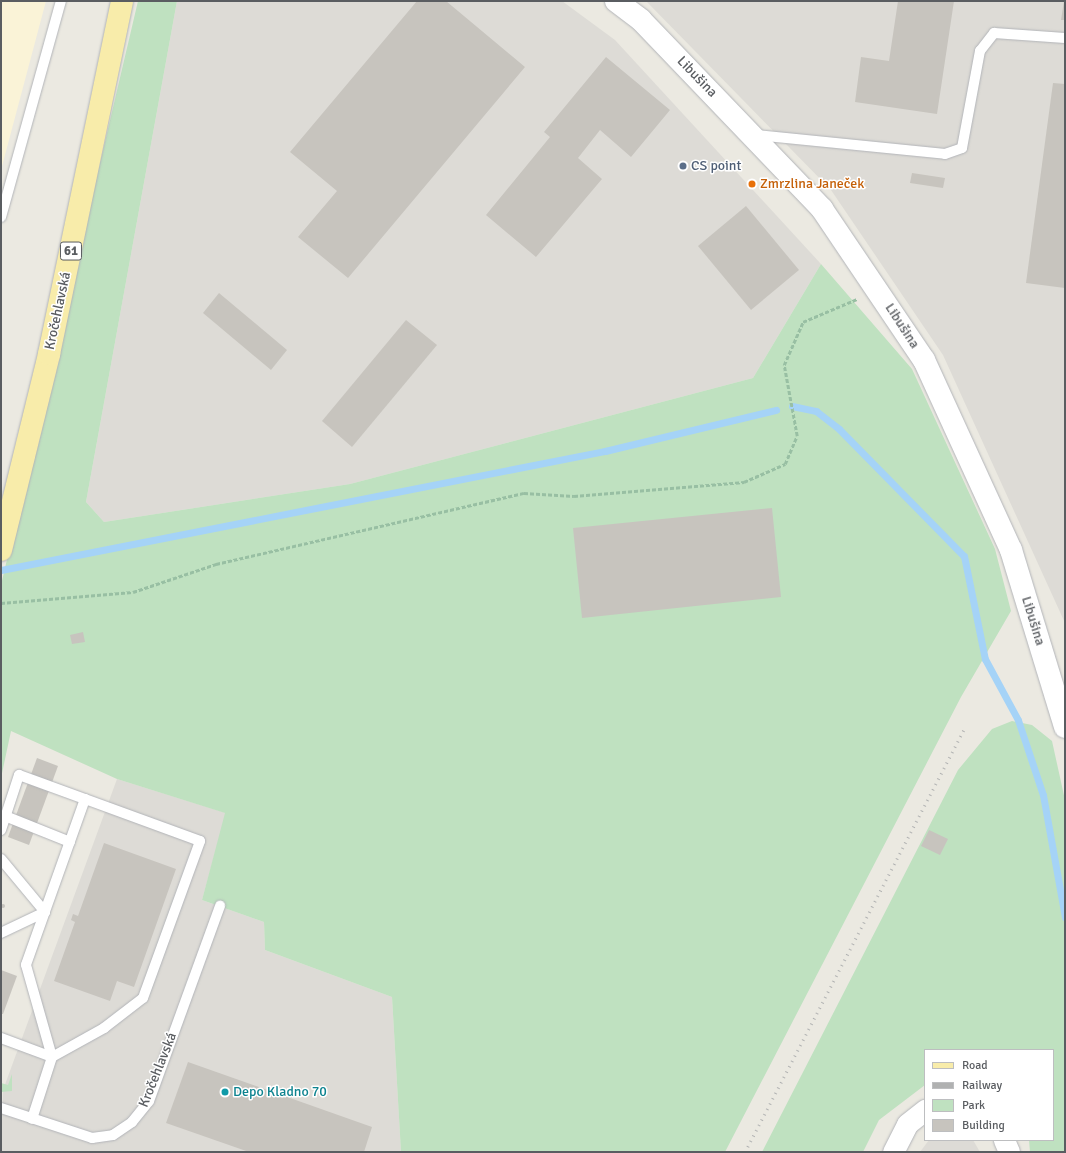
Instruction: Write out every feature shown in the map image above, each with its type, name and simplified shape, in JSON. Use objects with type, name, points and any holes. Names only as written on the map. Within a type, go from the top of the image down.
[{"type":"main road","name":"Kročehlavská","points":[[1,550],[49,354],[122,1]]},
{"type":"main road","name":"Libušina","points":[[616,1],[641,20],[753,135],[822,209],[924,360],[1011,550],[1065,727]]},
{"type":"street","points":[[893,1152],[907,1124],[924,1111]]},
{"type":"street","points":[[1004,1141],[1009,1152]]},
{"type":"lane","points":[[1,217],[61,1]]},
{"type":"lane","points":[[753,135],[945,154],[962,148],[980,50],[994,33],[1065,38]]},
{"type":"lane","points":[[1,830],[19,774],[200,841],[143,998],[104,1028],[52,1057],[1,1038]]},
{"type":"lane","points":[[32,1119],[52,1057],[26,965],[85,799]]},
{"type":"lane","points":[[5,816],[70,842]]},
{"type":"lane","points":[[1,859],[45,912]]},
{"type":"lane","name":"Kročehlavská","points":[[1,1108],[84,1137],[99,1138],[119,1132],[139,1116],[152,1093],[220,906]]},
{"type":"lane","points":[[1,933],[45,912]]},
{"type":"path","points":[[1,603],[133,592],[216,564],[524,493],[574,496],[744,482],[785,464],[797,436],[784,365],[803,322],[878,290]]},
{"type":"shaded area","points":[[1,1],[46,1],[1,170]]},
{"type":"shaded area","points":[[177,1],[562,1],[615,40],[821,264],[753,378],[350,484],[104,522],[86,502]]},
{"type":"shaded area","points":[[646,1],[1065,1],[1065,623],[943,355],[831,190]]},
{"type":"shaded area","points":[[117,779],[226,813],[202,900],[264,922],[265,950],[392,997],[401,1152],[1,1152],[3,1090]]},
{"type":"shaded area","points":[[928,1141],[974,1141],[980,1152],[920,1152]]},
{"type":"green space","points":[[138,1],[177,1],[86,502],[104,522],[350,484],[753,378],[821,264],[912,369],[995,549],[1011,611],[961,697],[725,1152],[401,1152],[392,997],[265,950],[264,922],[202,900],[225,813],[117,779],[11,731],[1,778],[1,585]]},
{"type":"green space","points":[[1012,721],[1032,725],[1052,741],[1065,800],[1065,1152],[1030,1152],[1029,1141],[1054,1141],[1054,1049],[924,1049],[924,1086],[879,1120],[863,1152],[762,1152],[958,770],[992,729]]},
{"type":"green space","points":[[12,1074],[12,1091],[1,1092],[1,1083],[8,1085]]},
{"type":"building","points":[[417,1],[446,1],[525,67],[348,278],[298,237],[337,191],[290,152]]},
{"type":"building","points":[[898,1],[954,1],[937,114],[855,102],[861,57],[889,61]]},
{"type":"building","points":[[1064,1],[1065,20],[1061,20]]},
{"type":"building","points":[[606,57],[670,110],[631,157],[600,130],[578,158],[602,179],[536,257],[486,215],[550,137],[544,132]]},
{"type":"building","points":[[1053,83],[1065,84],[1065,288],[1026,283]]},
{"type":"building","points":[[912,173],[945,178],[943,188],[910,183]]},
{"type":"building","points":[[746,206],[799,270],[751,310],[698,246]]},
{"type":"building","points":[[219,293],[287,350],[271,370],[203,313]]},
{"type":"building","points":[[406,320],[437,345],[352,447],[322,421]]},
{"type":"building","points":[[772,508],[781,597],[582,618],[573,528]]},
{"type":"building","points":[[83,632],[85,642],[72,644],[70,635]]},
{"type":"building","points":[[37,758],[58,766],[29,845],[8,837]]},
{"type":"building","points":[[929,830],[948,839],[940,855],[921,846]]},
{"type":"building","points":[[104,843],[176,869],[134,987],[117,981],[110,1001],[54,981],[75,922],[71,920],[73,914],[78,916]]},
{"type":"building","points":[[1,904],[5,904],[5,908],[1,908]]},
{"type":"building","points":[[1,970],[17,976],[3,1014],[1,1014]]},
{"type":"building","name":"Depo Kladno 70","points":[[188,1062],[372,1127],[364,1152],[249,1152],[166,1123]]},
{"type":"waterway","points":[[792,406],[816,411],[839,429],[964,556],[985,659],[1018,720],[1043,795],[1065,917]]},
{"type":"waterway","points":[[1,570],[605,451],[776,410]]},
{"type":"railway","points":[[745,1152],[964,730]]},
{"type":"place","name":"CS point","points":[[683,166]]},
{"type":"place","name":"Zmrzlina Janeček","points":[[752,184]]},
{"type":"place","name":"Depo Kladno 70","points":[[225,1092]]}]
